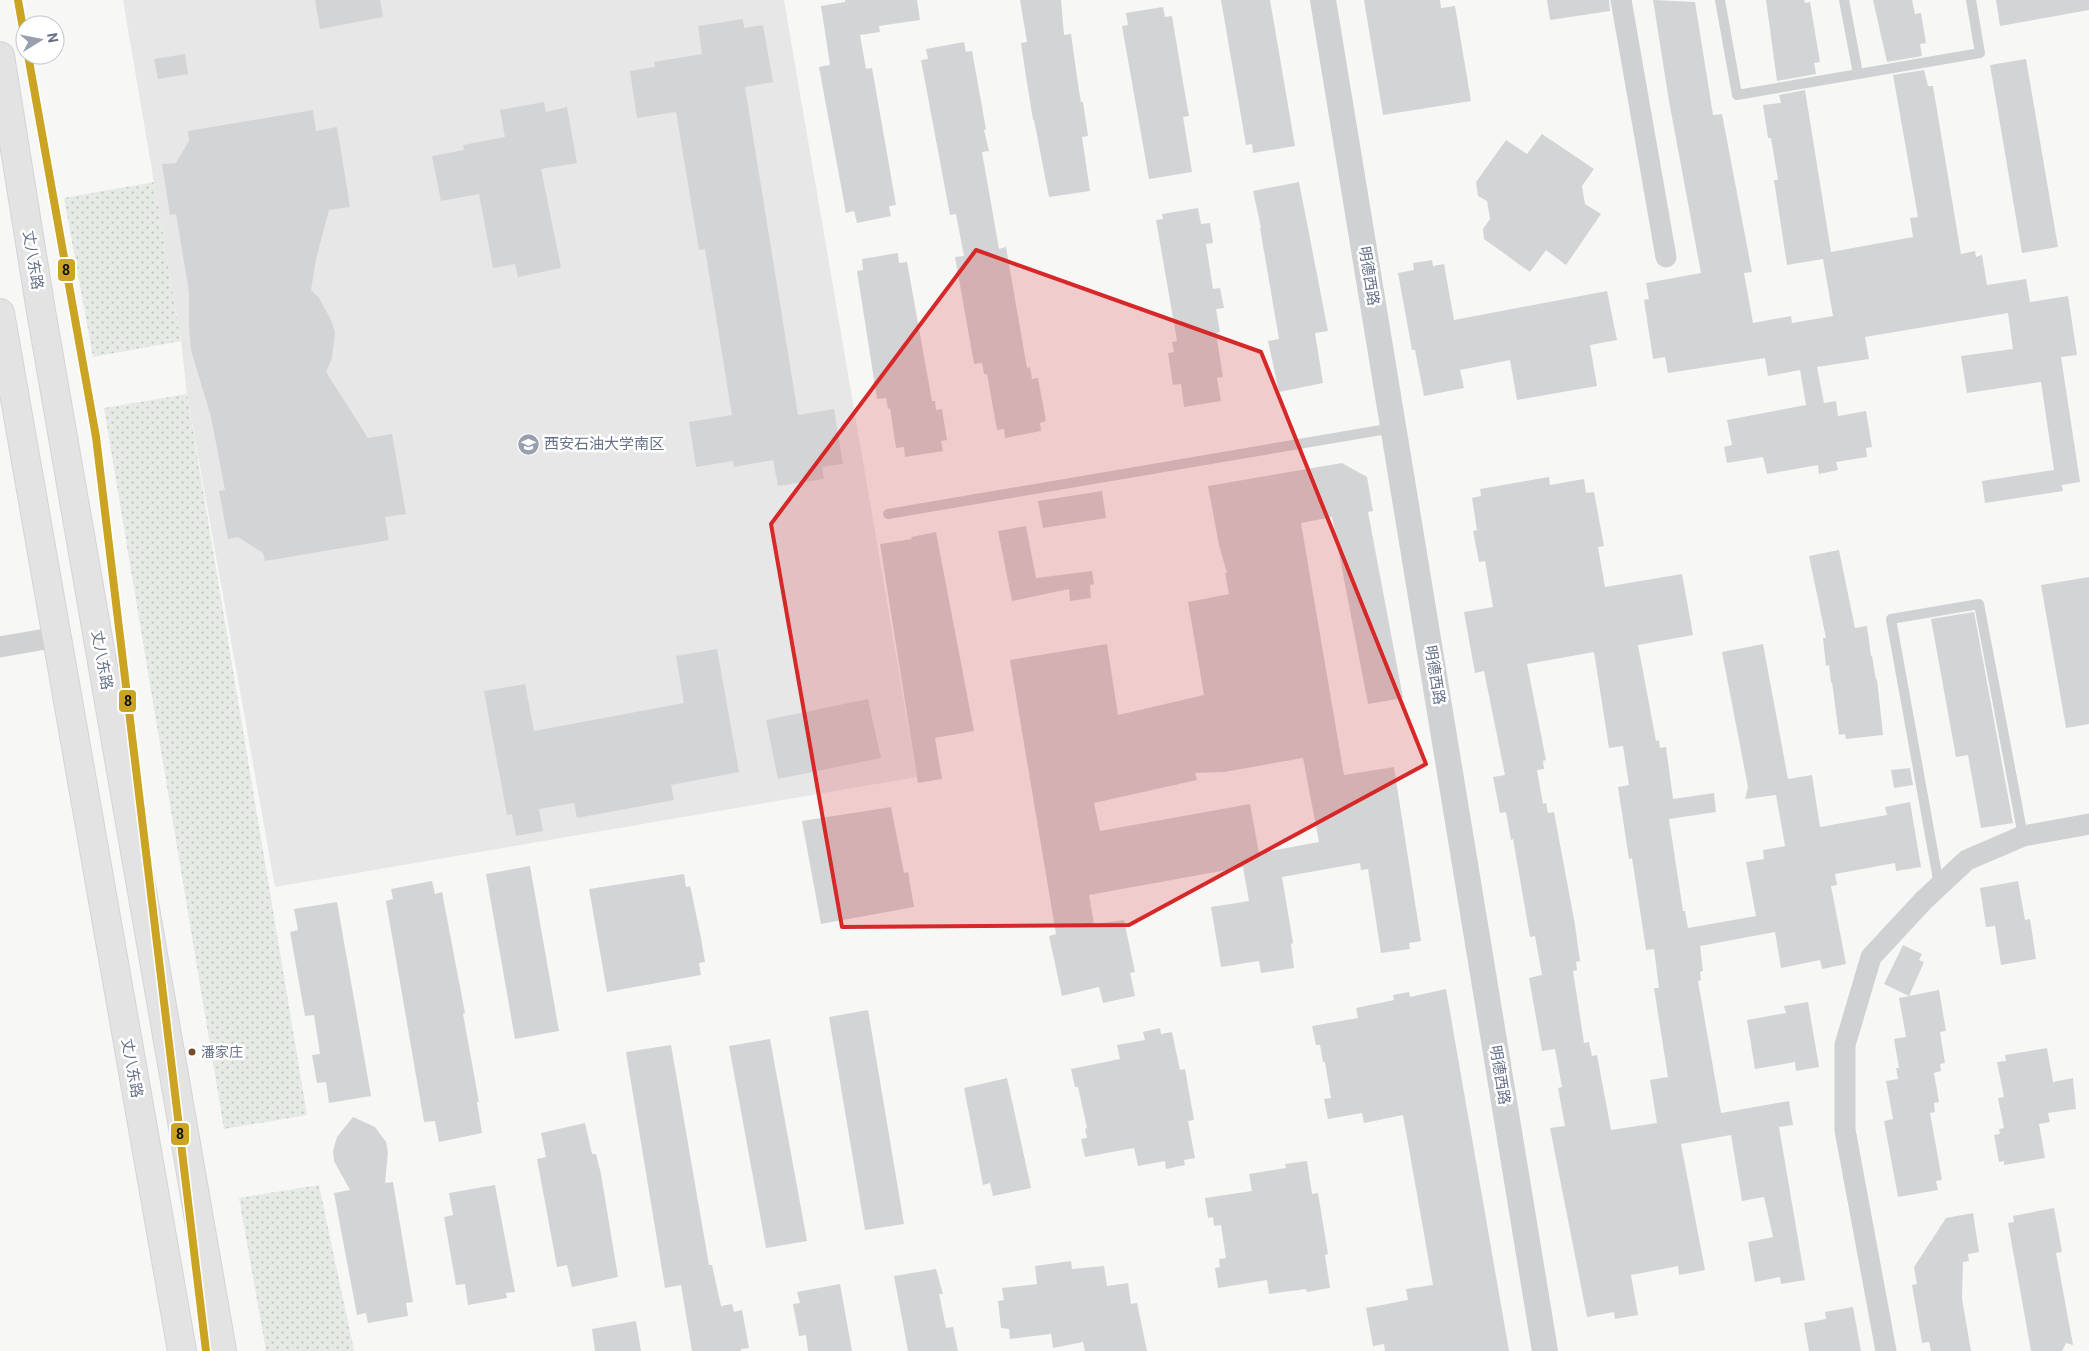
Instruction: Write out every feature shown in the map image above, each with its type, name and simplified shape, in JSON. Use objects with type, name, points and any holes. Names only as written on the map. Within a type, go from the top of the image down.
[{"type":"main road","name":"丈八东路","points":[[0,56],[42,311],[222,1351]]},
{"type":"main road","name":"丈八东路","points":[[0,313],[182,1351]]},
{"type":"street","name":"明德西路","points":[[1323,0],[1545,1351]]},
{"type":"street","points":[[1621,0],[1666,257]]},
{"type":"street","points":[[0,647],[57,637]]},
{"type":"street","points":[[1886,1351],[1845,1130],[1845,1045],[1871,957],[1940,885],[1967,860],[2023,836],[2089,824]]},
{"type":"lane","points":[[1720,0],[1737,96],[1980,53],[1971,0]]},
{"type":"lane","points":[[1844,0],[1858,74]]},
{"type":"lane","points":[[888,514],[1394,428]]},
{"type":"lane","points":[[1940,885],[1891,619],[1980,604],[2023,836]]},
{"type":"highlighted area","points":[[976,250],[1261,352],[1426,764],[1129,925],[842,927],[771,524]]},
{"type":"shaded area","name":"西安石油大学南区","points":[[123,0],[784,0],[917,777],[275,887],[187,394],[181,341]]},
{"type":"shaded area","points":[[154,182],[181,341],[93,357],[64,198]]},
{"type":"shaded area","points":[[187,394],[307,1115],[224,1129],[104,408]]},
{"type":"shaded area","points":[[319,1185],[354,1351],[266,1351],[239,1198]]},
{"type":"building","points":[[315,0],[380,0],[383,17],[320,29]]},
{"type":"building","points":[[845,0],[917,0],[920,20],[879,26],[880,32],[860,35],[866,69],[872,68],[896,205],[889,206],[891,216],[857,223],[854,211],[846,213],[819,67],[830,65],[821,6],[845,2]]},
{"type":"building","points":[[1020,0],[1061,0],[1064,35],[1071,34],[1081,102],[1083,102],[1088,136],[1082,137],[1090,191],[1049,197],[1033,120],[1021,43],[1027,42]]},
{"type":"building","points":[[1221,0],[1270,0],[1295,146],[1253,153],[1252,144],[1246,145]]},
{"type":"building","points":[[1364,0],[1440,0],[1441,8],[1455,6],[1471,101],[1383,115]]},
{"type":"building","points":[[1547,0],[1609,0],[1610,11],[1550,20]]},
{"type":"building","points":[[1653,0],[1695,2],[1713,115],[1722,114],[1752,272],[1744,273],[1753,323],[1791,316],[1792,323],[1833,316],[1823,259],[1787,265],[1774,180],[1778,180],[1771,138],[1768,138],[1763,105],[1781,103],[1779,95],[1805,90],[1831,252],[1913,237],[1910,218],[1918,217],[1893,75],[1924,70],[1928,86],[1933,86],[1961,254],[1975,251],[1976,257],[1982,255],[1987,285],[2026,279],[2030,302],[2068,296],[2077,355],[2061,357],[2080,482],[2062,485],[2063,491],[1985,503],[1982,481],[2054,470],[2041,382],[1967,393],[1961,356],[2013,349],[2008,313],[1865,337],[1869,359],[1817,367],[1824,403],[1836,401],[1838,416],[1866,411],[1872,447],[1866,448],[1867,457],[1836,462],[1838,470],[1819,474],[1818,465],[1767,474],[1763,457],[1727,463],[1724,447],[1732,445],[1727,420],[1806,405],[1800,370],[1768,376],[1765,358],[1668,373],[1665,357],[1653,359],[1644,300],[1649,299],[1646,283],[1701,273],[1669,101]]},
{"type":"building","points":[[1766,0],[1804,0],[1805,3],[1810,2],[1820,62],[1814,63],[1816,74],[1777,81]]},
{"type":"building","points":[[1873,0],[1912,0],[1915,14],[1921,13],[1926,43],[1920,44],[1922,56],[1887,62]]},
{"type":"building","points":[[1996,0],[2089,0],[2089,10],[2000,26]]},
{"type":"building","points":[[1163,7],[1165,17],[1172,16],[1189,116],[1183,117],[1192,172],[1149,179],[1122,26],[1128,25],[1126,13]]},
{"type":"building","points":[[743,19],[744,28],[763,25],[773,82],[745,87],[798,415],[834,409],[843,464],[822,467],[824,479],[778,486],[773,460],[734,467],[733,461],[696,467],[689,422],[732,415],[705,249],[699,250],[676,112],[637,118],[630,71],[655,67],[654,62],[702,54],[698,26]]},
{"type":"building","points":[[964,42],[966,52],[972,51],[986,129],[984,130],[989,151],[982,152],[999,249],[1006,247],[1027,368],[1030,367],[1032,379],[1038,378],[1046,421],[1040,423],[1041,431],[1005,438],[1004,429],[997,430],[987,374],[984,374],[982,363],[974,364],[955,257],[964,256],[956,214],[950,215],[921,60],[928,59],[926,49]]},
{"type":"building","points":[[185,54],[188,74],[158,79],[154,59]]},
{"type":"building","points":[[2026,59],[2058,247],[2022,253],[1990,65]]},
{"type":"building","points":[[544,102],[546,112],[567,107],[577,163],[541,169],[561,268],[518,277],[515,264],[493,268],[479,194],[441,201],[432,156],[464,150],[463,145],[505,137],[500,110]]},
{"type":"building","points":[[313,110],[316,131],[337,127],[350,207],[329,210],[316,259],[311,290],[319,298],[331,320],[335,333],[332,358],[326,372],[368,438],[392,434],[406,514],[385,517],[389,540],[265,561],[263,553],[238,537],[228,539],[219,491],[225,490],[211,417],[191,350],[189,292],[176,214],[170,215],[162,164],[176,163],[189,141],[188,131]]},
{"type":"building","points":[[1542,134],[1594,169],[1582,186],[1585,204],[1601,214],[1566,265],[1546,250],[1530,272],[1484,239],[1483,229],[1490,219],[1487,201],[1478,196],[1476,182],[1506,140],[1527,154]]},
{"type":"building","points":[[1299,182],[1328,331],[1315,333],[1323,383],[1279,392],[1268,341],[1279,339],[1253,191]]},
{"type":"building","points":[[1198,208],[1201,224],[1210,223],[1213,243],[1206,244],[1213,289],[1220,288],[1224,308],[1216,309],[1220,332],[1216,333],[1223,377],[1217,378],[1221,401],[1184,407],[1181,384],[1173,385],[1168,353],[1174,352],[1172,342],[1177,341],[1156,220],[1163,219],[1162,214]]},
{"type":"building","points":[[898,253],[899,263],[907,262],[932,401],[935,401],[936,410],[942,409],[947,440],[941,441],[943,451],[905,457],[904,447],[896,448],[890,408],[888,409],[886,398],[877,399],[857,271],[863,270],[862,259]]},
{"type":"building","points":[[1432,260],[1433,266],[1444,264],[1454,320],[1607,291],[1617,340],[1590,345],[1597,386],[1517,400],[1510,360],[1460,370],[1464,388],[1424,396],[1415,350],[1412,350],[1398,273],[1414,270],[1413,263]]},
{"type":"building","points":[[1342,463],[1367,477],[1373,511],[1368,512],[1403,698],[1368,704],[1332,517],[1301,523],[1344,775],[1394,767],[1421,941],[1409,943],[1410,949],[1381,953],[1368,869],[1361,870],[1360,863],[1282,877],[1293,943],[1291,944],[1294,968],[1261,973],[1259,961],[1221,967],[1211,907],[1249,901],[1243,867],[1089,895],[1094,924],[1124,920],[1135,972],[1130,973],[1135,996],[1103,1003],[1099,987],[1062,996],[1049,936],[1056,934],[1010,660],[1107,644],[1118,715],[1204,695],[1188,602],[1229,594],[1225,573],[1227,573],[1219,545],[1208,486]],"holes":[[[1303,758],[1319,842],[1259,853],[1250,804],[1100,831],[1094,803],[1197,780],[1195,773],[1224,772]]]},
{"type":"building","points":[[1549,477],[1550,485],[1584,479],[1586,493],[1594,492],[1604,546],[1598,547],[1605,587],[1682,574],[1693,635],[1638,645],[1656,741],[1659,740],[1660,748],[1666,747],[1673,799],[1714,793],[1716,812],[1669,819],[1683,911],[1685,911],[1688,928],[1756,916],[1746,862],[1764,859],[1763,850],[1785,846],[1776,795],[1745,799],[1748,787],[1722,652],[1763,644],[1788,779],[1812,775],[1820,827],[1887,815],[1885,807],[1910,802],[1921,867],[1896,871],[1895,863],[1835,874],[1837,885],[1831,886],[1846,964],[1822,969],[1820,960],[1781,968],[1775,932],[1700,946],[1703,971],[1700,972],[1701,980],[1698,981],[1721,1113],[1789,1101],[1793,1125],[1779,1127],[1805,1280],[1781,1284],[1780,1277],[1755,1282],[1748,1242],[1773,1237],[1764,1197],[1742,1201],[1731,1135],[1681,1144],[1705,1270],[1679,1275],[1678,1266],[1631,1275],[1638,1315],[1615,1319],[1614,1312],[1587,1317],[1550,1128],[1565,1126],[1558,1088],[1562,1087],[1555,1049],[1542,1051],[1529,978],[1542,975],[1535,936],[1530,937],[1513,839],[1511,840],[1506,812],[1500,813],[1493,777],[1505,775],[1484,671],[1475,673],[1464,612],[1493,607],[1485,561],[1479,562],[1473,531],[1477,530],[1472,498],[1481,496],[1480,489]],"holes":[[[1594,652],[1609,748],[1623,746],[1629,785],[1618,787],[1629,859],[1632,858],[1646,950],[1654,949],[1659,988],[1654,988],[1668,1077],[1650,1080],[1657,1123],[1611,1130],[1597,1055],[1592,1056],[1589,1042],[1584,1043],[1573,971],[1577,970],[1576,962],[1580,961],[1575,925],[1554,812],[1548,813],[1546,803],[1543,804],[1537,770],[1544,769],[1543,761],[1546,760],[1527,664]]]},
{"type":"building","points":[[1102,491],[1106,518],[1043,528],[1038,501]]},
{"type":"building","points":[[1026,526],[1036,578],[1092,571],[1094,584],[1090,585],[1091,598],[1070,601],[1069,589],[1012,601],[998,531]]},
{"type":"building","points":[[936,532],[974,731],[935,738],[942,779],[918,783],[880,544],[912,539],[911,537]]},
{"type":"building","points":[[1839,550],[1855,628],[1867,626],[1871,656],[1877,679],[1883,735],[1846,739],[1845,734],[1839,735],[1829,665],[1826,666],[1823,638],[1826,638],[1809,556]]},
{"type":"building","points":[[2089,577],[2089,724],[2066,728],[2041,585]]},
{"type":"building","points":[[1974,612],[2013,823],[1981,828],[1968,755],[1956,757],[1931,619]]},
{"type":"building","points":[[717,649],[739,772],[671,785],[674,800],[577,818],[574,803],[539,809],[543,831],[516,836],[512,814],[507,815],[484,691],[525,684],[534,731],[684,703],[676,656]]},
{"type":"building","points":[[868,699],[881,758],[778,779],[766,720]]},
{"type":"building","points":[[1910,768],[1913,785],[1894,788],[1891,770]]},
{"type":"building","points":[[891,807],[904,873],[908,872],[914,907],[821,924],[802,821]]},
{"type":"building","points":[[530,866],[559,1031],[515,1039],[486,874]]},
{"type":"building","points":[[684,874],[686,887],[690,886],[701,938],[705,962],[699,963],[701,975],[607,992],[589,889]]},
{"type":"building","points":[[432,881],[435,894],[442,892],[465,1013],[463,1014],[479,1102],[477,1102],[482,1133],[439,1142],[435,1121],[424,1122],[386,901],[393,899],[391,889]]},
{"type":"building","points":[[2018,881],[2025,920],[2030,919],[2036,959],[2001,965],[1995,926],[1986,927],[1980,888]]},
{"type":"building","points":[[337,902],[371,1096],[329,1103],[326,1082],[317,1083],[312,1055],[320,1054],[314,1015],[305,1016],[290,932],[298,930],[294,909]]},
{"type":"building","points":[[1903,945],[1922,954],[1919,960],[1924,962],[1909,996],[1884,984]]},
{"type":"building","points":[[1446,989],[1509,1351],[1385,1351],[1384,1344],[1373,1346],[1366,1308],[1408,1300],[1406,1289],[1433,1285],[1403,1115],[1364,1123],[1362,1113],[1328,1119],[1324,1099],[1331,1098],[1325,1062],[1323,1062],[1320,1045],[1316,1045],[1312,1026],[1358,1018],[1356,1008],[1394,1000],[1393,995],[1409,992],[1410,997]]},
{"type":"building","points":[[1939,990],[1946,1031],[1940,1032],[1945,1063],[1940,1064],[1941,1071],[1934,1073],[1939,1102],[1934,1103],[1935,1112],[1930,1113],[1942,1180],[1936,1181],[1938,1190],[1898,1197],[1884,1121],[1893,1119],[1886,1081],[1898,1079],[1896,1068],[1899,1068],[1894,1039],[1906,1037],[1899,998]]},
{"type":"building","points":[[1808,1002],[1819,1067],[1796,1071],[1795,1062],[1755,1069],[1747,1020],[1786,1013],[1784,1006]]},
{"type":"building","points":[[868,1010],[904,1224],[865,1230],[829,1017]]},
{"type":"building","points":[[1160,1028],[1161,1034],[1172,1032],[1180,1070],[1185,1069],[1194,1120],[1188,1121],[1195,1158],[1184,1160],[1185,1165],[1166,1169],[1165,1161],[1138,1166],[1134,1148],[1085,1157],[1081,1139],[1087,1138],[1085,1129],[1087,1128],[1078,1087],[1075,1087],[1071,1069],[1120,1059],[1117,1045],[1145,1040],[1143,1032]]},
{"type":"building","points":[[770,1039],[807,1241],[766,1248],[729,1046]]},
{"type":"building","points":[[671,1045],[709,1265],[712,1265],[721,1306],[732,1304],[734,1312],[742,1310],[749,1348],[741,1349],[741,1351],[692,1351],[681,1285],[665,1288],[626,1052]]},
{"type":"building","points":[[2047,1048],[2053,1082],[2073,1078],[2076,1109],[2048,1113],[2050,1122],[2039,1124],[2045,1158],[2004,1165],[2004,1161],[1999,1162],[1994,1135],[2000,1134],[1999,1129],[2004,1128],[1998,1098],[2004,1097],[1997,1062],[2006,1061],[2005,1055]]},
{"type":"building","points":[[1007,1078],[1031,1188],[993,1196],[990,1183],[983,1185],[964,1088]]},
{"type":"building","points":[[353,1117],[375,1127],[386,1142],[388,1152],[385,1183],[393,1182],[413,1302],[406,1303],[408,1316],[368,1323],[366,1313],[357,1315],[334,1193],[350,1190],[334,1161],[333,1151],[337,1137]]},
{"type":"building","points":[[585,1123],[592,1154],[596,1154],[601,1174],[618,1277],[572,1287],[567,1265],[557,1267],[537,1159],[546,1157],[541,1133]]},
{"type":"building","points":[[1307,1161],[1312,1194],[1318,1193],[1328,1254],[1325,1255],[1330,1288],[1307,1292],[1306,1289],[1269,1294],[1267,1280],[1218,1288],[1215,1268],[1220,1267],[1219,1259],[1226,1258],[1221,1225],[1214,1226],[1213,1217],[1208,1218],[1205,1198],[1252,1191],[1249,1174],[1286,1168],[1285,1164]]},
{"type":"building","points":[[495,1185],[515,1292],[506,1293],[507,1298],[468,1305],[465,1284],[456,1285],[444,1217],[453,1215],[449,1193]]},
{"type":"building","points":[[2054,1208],[2062,1252],[2056,1253],[2073,1345],[2066,1343],[2062,1351],[2031,1351],[2008,1223],[2014,1222],[2013,1216]]},
{"type":"building","points":[[1973,1213],[1979,1252],[1968,1254],[1969,1261],[1963,1262],[1962,1299],[1971,1351],[1931,1351],[1929,1342],[1922,1343],[1912,1285],[1917,1284],[1914,1267],[1946,1218]]},
{"type":"building","points":[[1071,1261],[1072,1269],[1104,1266],[1107,1286],[1128,1283],[1131,1304],[1137,1303],[1147,1351],[1085,1351],[1083,1342],[1053,1348],[1051,1334],[1010,1339],[1009,1329],[1001,1328],[998,1301],[1004,1300],[1002,1288],[1037,1284],[1035,1266]]},
{"type":"building","points":[[936,1269],[943,1294],[939,1294],[946,1328],[953,1327],[958,1351],[908,1351],[894,1276]]},
{"type":"building","points":[[840,1284],[852,1351],[808,1351],[806,1335],[799,1336],[793,1304],[800,1303],[797,1292]]},
{"type":"building","points":[[1853,1307],[1861,1351],[1809,1351],[1804,1323],[1826,1319],[1825,1312]]},
{"type":"building","points":[[636,1321],[641,1351],[595,1351],[592,1329]]},
{"type":"transit line","name":"8","points":[[18,0],[21,15]]},
{"type":"transit line","name":"8","points":[[30,65],[96,437],[206,1351]]},
{"type":"place","name":"西安石油大学南区","points":[[528,444]]},
{"type":"place","name":"潘家庄","points":[[192,1052]]}]
